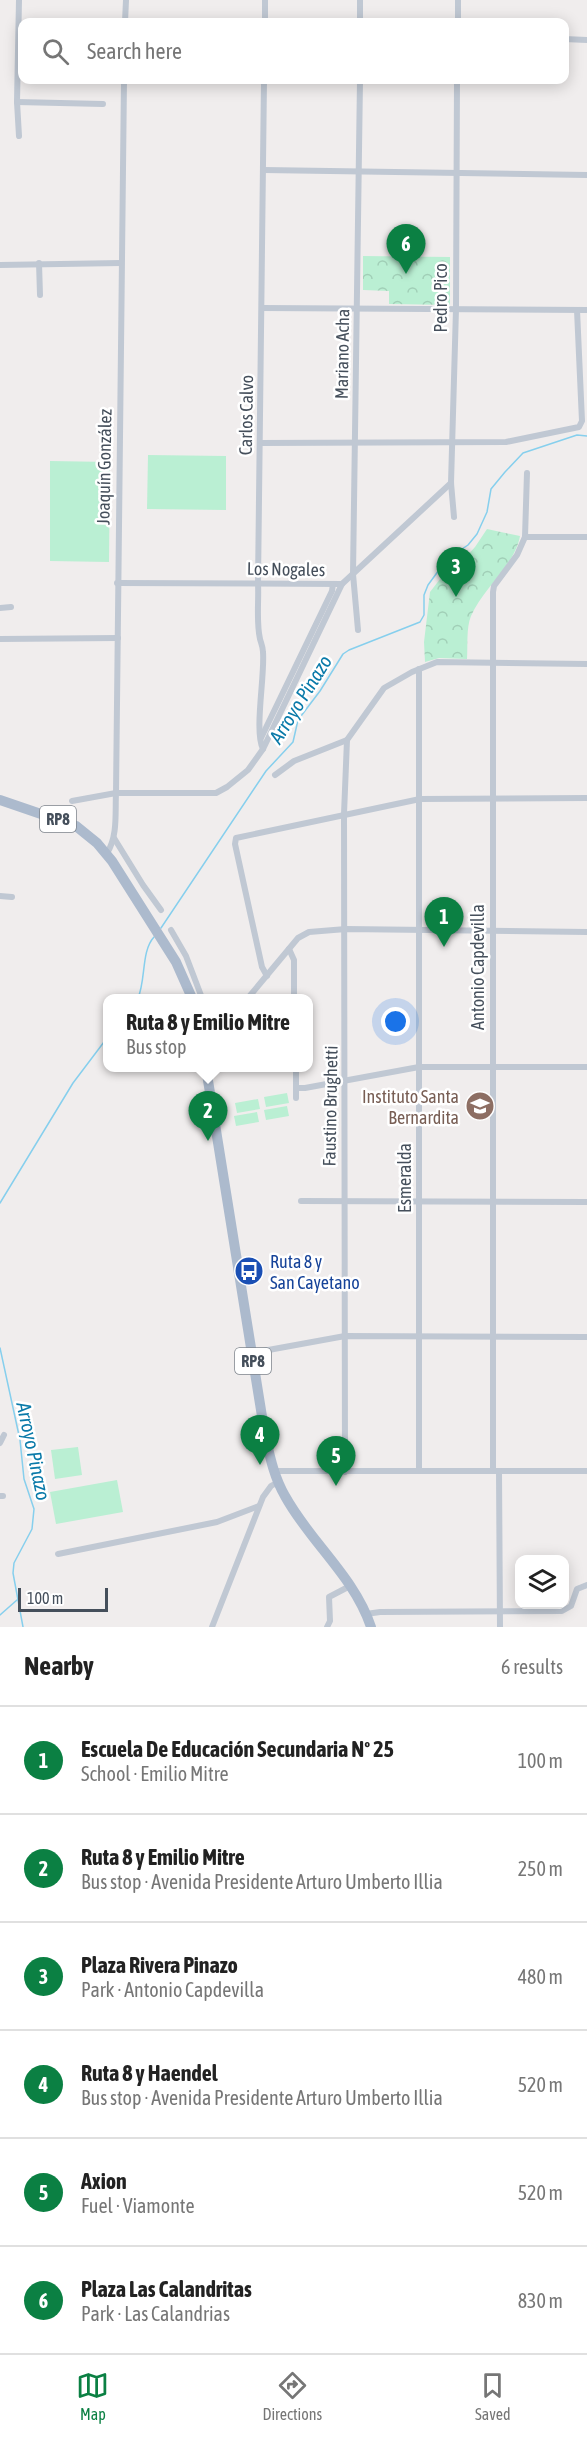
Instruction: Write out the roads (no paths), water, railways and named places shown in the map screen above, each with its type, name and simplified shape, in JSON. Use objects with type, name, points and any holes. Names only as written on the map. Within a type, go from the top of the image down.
[{"type":"main road","name":"RP8","points":[[0,800],[76,826],[107,853],[162,939],[190,994]]},
{"type":"main road","points":[[185,980],[185,994]]},
{"type":"main road","name":"RP8","points":[[207,1072],[265,1436],[273,1471],[292,1508],[350,1586],[366,1614],[370,1627]]},
{"type":"street","points":[[19,0],[21,18]]},
{"type":"street","points":[[125,18],[126,0]]},
{"type":"street","points":[[265,0],[265,18]]},
{"type":"street","points":[[360,0],[360,18]]},
{"type":"street","points":[[458,0],[458,18]]},
{"type":"street","points":[[569,39],[587,40]]},
{"type":"street","points":[[18,82],[19,136]]},
{"type":"street","name":"Joaquín González","points":[[107,853],[114,838],[116,794],[124,84]]},
{"type":"street","name":"Carlos Calvo","points":[[263,749],[260,740],[263,650],[259,635],[258,583],[264,84]]},
{"type":"street","name":"Mariano Acha","points":[[358,630],[354,574],[360,84]]},
{"type":"street","name":"Pedro Pico","points":[[454,517],[451,483],[456,309],[457,84]]},
{"type":"street","points":[[17,102],[103,104]]},
{"type":"street","points":[[264,170],[587,175]]},
{"type":"street","points":[[39,263],[39,295]]},
{"type":"street","points":[[0,266],[39,263],[122,263]]},
{"type":"street","points":[[262,308],[587,310]]},
{"type":"street","points":[[261,442],[518,441],[581,425],[577,310]]},
{"type":"street","name":"Antonio Capdevilla","points":[[500,1627],[492,1335],[492,662],[494,586],[517,555],[525,537],[527,473]]},
{"type":"street","name":"Los Nogales","points":[[117,583],[342,584],[451,483]]},
{"type":"street","points":[[525,537],[587,537]]},
{"type":"street","points":[[260,740],[332,591],[333,584]]},
{"type":"street","points":[[72,801],[116,794],[216,793],[228,787],[248,770],[263,749],[342,584]]},
{"type":"street","points":[[0,608],[10,607]]},
{"type":"street","points":[[0,639],[118,638]]},
{"type":"street","points":[[275,775],[294,761],[347,740],[384,688],[437,662],[587,664]]},
{"type":"street","name":"Esmeralda","points":[[419,669],[419,1470]]},
{"type":"street","name":"Faustino Brughetti","points":[[345,1472],[346,929],[344,814],[347,740]]},
{"type":"street","points":[[267,976],[262,967],[235,844],[236,838],[420,799],[587,798]]},
{"type":"street","points":[[114,838],[161,910]]},
{"type":"street","points":[[0,896],[12,897]]},
{"type":"street","points":[[252,994],[298,938],[309,932],[346,929],[587,932]]},
{"type":"street","points":[[171,930],[186,956],[200,994]]},
{"type":"street","points":[[289,949],[294,960],[294,994]]},
{"type":"street","points":[[296,1088],[419,1067],[587,1067]]},
{"type":"street","points":[[296,1072],[296,1098]]},
{"type":"street","points":[[302,1201],[587,1202]]},
{"type":"street","points":[[252,1353],[345,1336],[587,1337]]},
{"type":"street","points":[[0,1443],[4,1435]]},
{"type":"street","points":[[273,1471],[587,1471]]},
{"type":"street","points":[[212,1627],[259,1506],[268,1490],[278,1482]]},
{"type":"street","points":[[58,1554],[217,1522],[259,1506]]},
{"type":"street","points":[[366,1614],[562,1611],[571,1606],[577,1589],[587,1585]]},
{"type":"street","points":[[327,1627],[330,1621],[329,1597],[350,1586]]},
{"type":"waterway","name":"Arroyo Pinazo","points":[[161,928],[266,771],[293,742],[298,720],[320,691],[343,654],[420,622],[424,615],[424,595],[428,585],[447,559],[468,545],[477,534],[487,512],[491,489],[523,453],[577,435],[587,436]]},
{"type":"waterway","name":"Arroyo Pinazo","points":[[139,994],[147,950],[154,937]]},
{"type":"waterway","name":"Arroyo Pinazo","points":[[0,1203],[73,1083],[103,1043]]},
{"type":"waterway","name":"Arroyo Pinazo","points":[[0,1348],[20,1440],[24,1479],[34,1509],[32,1529],[14,1563],[13,1573],[23,1627]]},
{"type":"waterway","points":[[0,1615],[17,1600]]},
{"type":"place","name":"Plaza Las Calandritas","points":[[406,274]]},
{"type":"place","name":"Plaza Rivera Pinazo","points":[[456,597]]},
{"type":"place","name":"Escuela De Educación Secundaria Nº 25","points":[[444,947]]},
{"type":"place","name":"Instituto Santa Bernardita","points":[[480,1106]]},
{"type":"place","name":"Ruta 8 y Emilio Mitre","points":[[208,1141]]},
{"type":"place","name":"Ruta 8 y San Cayetano","points":[[249,1271]]},
{"type":"place","name":"Ruta 8 y Haendel","points":[[260,1465]]},
{"type":"place","name":"Axion","points":[[336,1486]]}]
